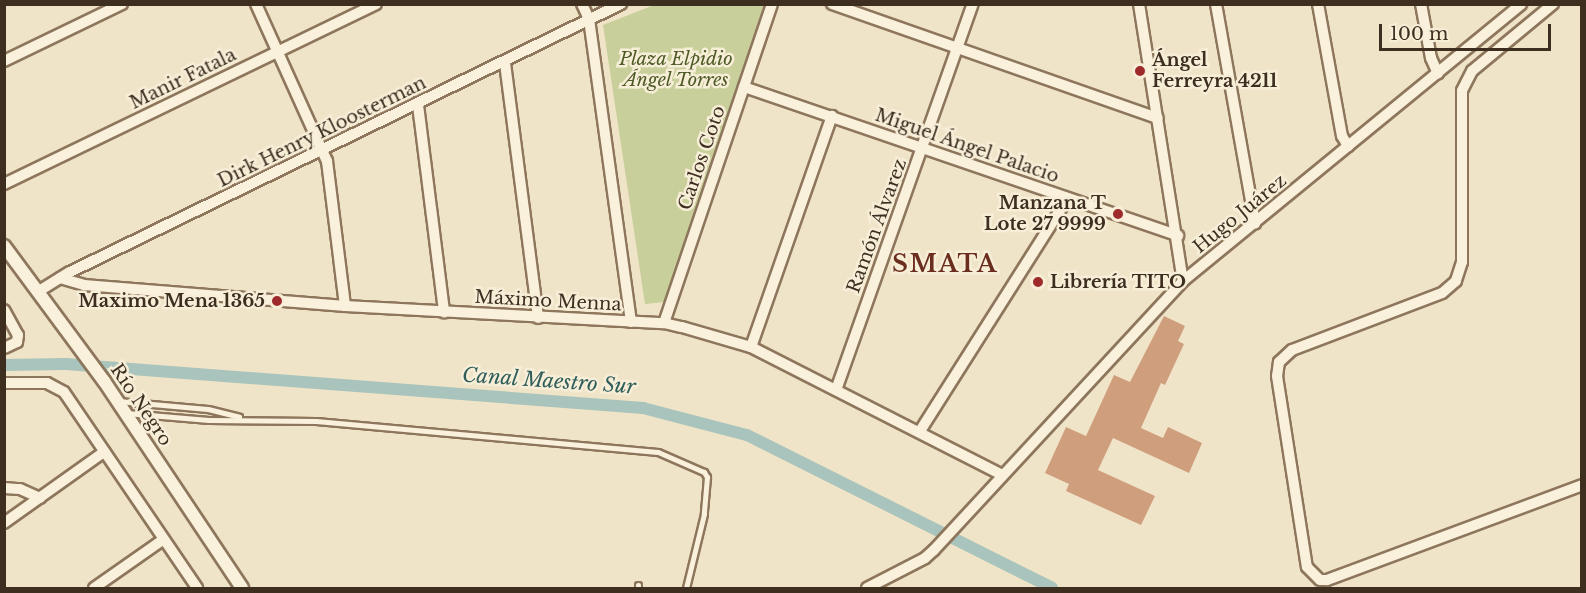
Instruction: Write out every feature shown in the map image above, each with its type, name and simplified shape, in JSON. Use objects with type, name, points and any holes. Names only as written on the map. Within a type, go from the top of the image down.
[{"type":"street","points":[[4,61],[123,4]]},
{"type":"street","points":[[256,4],[323,150],[345,306]]},
{"type":"street","name":"Manir Fatala","points":[[4,184],[376,4]]},
{"type":"street","points":[[582,4],[590,20],[631,322]]},
{"type":"street","name":"Dirk Henry Kloosterman","points":[[39,291],[60,278],[505,63],[621,4]]},
{"type":"street","name":"Carlos Coto","points":[[664,323],[772,4]]},
{"type":"street","points":[[832,4],[1158,118]]},
{"type":"street","name":"Ramón Álvarez","points":[[836,390],[973,4]]},
{"type":"street","points":[[1139,4],[1178,236],[1183,281]]},
{"type":"street","points":[[1216,4],[1255,224]]},
{"type":"street","points":[[1318,4],[1342,136],[1348,146]]},
{"type":"street","points":[[1421,4],[1431,58],[1438,74]]},
{"type":"street","name":"Hugo Juárez","points":[[867,588],[925,558],[934,550],[1183,281],[1521,4]]},
{"type":"street","points":[[1553,4],[1472,71],[1460,100],[1462,262],[1456,281],[1442,293],[1292,350],[1280,362],[1277,369],[1307,567],[1314,577],[1327,580],[1581,485]]},
{"type":"street","points":[[505,63],[538,318]]},
{"type":"street","name":"Miguel Ángel Palacio","points":[[744,87],[1178,236]]},
{"type":"street","points":[[418,105],[444,312]]},
{"type":"street","points":[[751,346],[832,116]]},
{"type":"street","points":[[920,431],[1067,199]]},
{"type":"street","name":"Río Negro","points":[[4,246],[104,381],[242,588]]},
{"type":"street","name":"Máximo Menna","points":[[60,278],[84,285],[345,306],[664,323],[751,346],[1002,475]]},
{"type":"street","points":[[4,310],[18,335],[17,342],[4,348]]},
{"type":"street","points":[[4,383],[47,383],[56,385],[64,392],[197,588]]},
{"type":"street","points":[[4,523],[105,452]]},
{"type":"street","points":[[4,488],[20,489],[40,498]]},
{"type":"street","points":[[93,588],[164,539]]},
{"type":"lane","points":[[117,401],[208,409],[244,419]]},
{"type":"lane","points":[[125,413],[209,420],[316,421],[658,452],[704,472],[707,477],[704,514],[686,588]]},
{"type":"green space","name":"Plaza Elpidio Ángel Torres","points":[[654,5],[768,5],[665,302],[645,304],[603,25]]},
{"type":"building","points":[[1164,316],[1185,326],[1178,341],[1184,344],[1165,385],[1161,383],[1141,428],[1163,438],[1168,427],[1202,443],[1189,473],[1113,438],[1098,470],[1155,496],[1141,525],[1066,491],[1069,484],[1045,473],[1066,427],[1086,436],[1114,375],[1130,382]]},
{"type":"waterway","name":"Canal Maestro Sur","points":[[4,365],[66,364],[643,408],[747,435],[1052,588]]},
{"type":"place","name":"Ángel Ferreyra 4211","points":[[1140,71]]},
{"type":"place","name":"Manzana T Lote 27 9999","points":[[1118,214]]},
{"type":"place","name":"Librería TITO","points":[[1038,282]]},
{"type":"place","name":"Maximo Mena 1365","points":[[277,301]]},
{"type":"district","name":"SMATA","points":[[945,264]]}]
